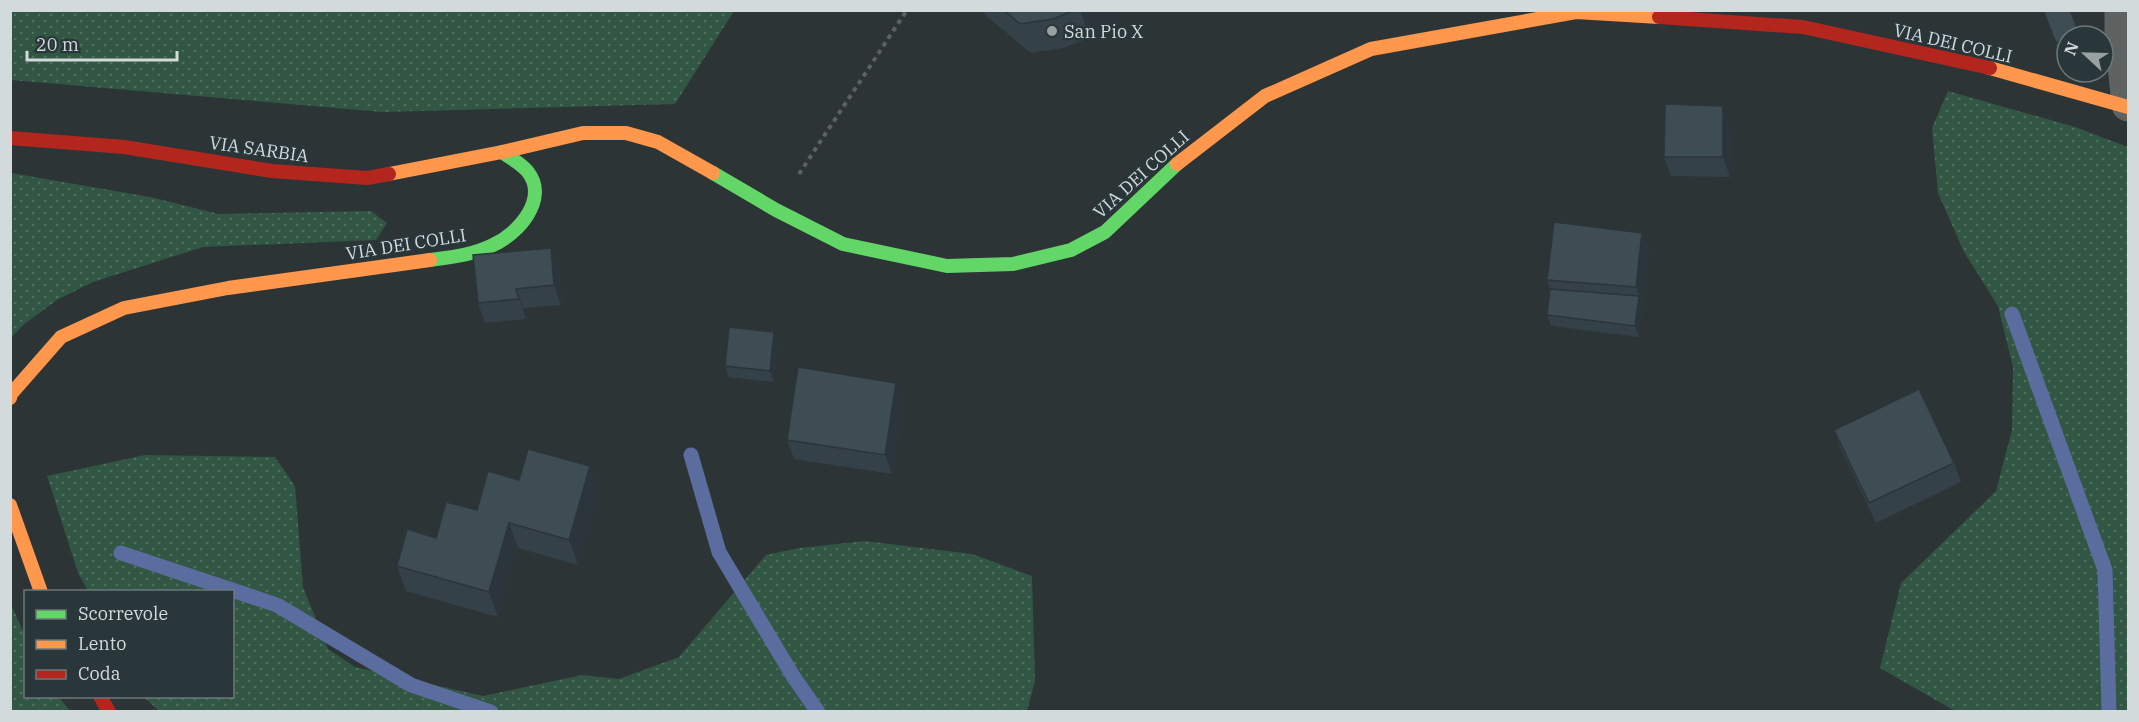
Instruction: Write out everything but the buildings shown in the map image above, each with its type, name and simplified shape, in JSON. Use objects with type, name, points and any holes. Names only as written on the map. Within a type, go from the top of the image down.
[{"type":"street","points":[[2121,10],[2128,106]]},
{"type":"street","name":"VIA DEI COLLI","points":[[502,152],[583,133],[626,132],[658,142],[679,152],[776,210],[843,244],[947,266],[1013,264],[1071,250],[1105,232],[1182,159],[1265,96],[1371,49],[1576,12],[1803,27],[1980,65],[2128,106]]},
{"type":"street","name":"VIA SARBIA","points":[[10,138],[124,147],[272,171],[367,178],[502,152]]},
{"type":"street","name":"VIA DEI COLLI","points":[[10,398],[61,337],[124,308],[228,288],[466,255],[496,244],[519,225],[534,203],[535,188],[529,172],[502,152]]},
{"type":"street","points":[[10,505],[40,590]]},
{"type":"street","points":[[101,698],[109,711]]},
{"type":"path","points":[[776,210],[907,10]]},
{"type":"green space","points":[[10,11],[734,11],[675,104],[383,112],[11,80]]},
{"type":"green space","points":[[1948,91],[2075,127],[2128,147],[2128,711],[1955,711],[1880,668],[1901,583],[1996,491],[2012,430],[2013,367],[1998,306],[1964,252],[1938,193],[1932,128]]},
{"type":"green space","points":[[11,173],[150,197],[219,214],[371,211],[387,223],[376,240],[203,247],[93,282],[57,300],[23,325],[11,338]]},
{"type":"green space","points":[[145,455],[275,457],[295,486],[303,587],[328,649],[355,667],[483,696],[582,675],[619,679],[679,657],[766,555],[799,548],[865,541],[972,554],[1032,576],[1035,681],[1027,711],[159,711],[145,698],[234,698],[234,590],[87,590],[78,573],[47,476]]},
{"type":"green space","points":[[11,604],[24,634],[24,698],[60,698],[70,711],[11,711]]},
{"type":"waterway","points":[[2012,314],[2105,570],[2109,712]]},
{"type":"waterway","points":[[691,455],[719,552],[793,676],[818,712]]},
{"type":"waterway","points":[[121,553],[232,590]]},
{"type":"waterway","points":[[234,591],[277,605],[411,685],[491,712]]},
{"type":"traffic: fast","points":[[430,260],[454,257],[493,245],[512,233],[528,215],[533,204],[534,182],[519,163],[502,152]]},
{"type":"traffic: fast","points":[[713,173],[776,210],[843,244],[947,266],[1013,264],[1071,250],[1105,232],[1177,164]]},
{"type":"traffic: slow","points":[[1177,164],[1265,96],[1371,49],[1576,12],[1659,17]]},
{"type":"traffic: slow","points":[[1990,68],[2128,107]]},
{"type":"traffic: slow","points":[[389,174],[502,152],[583,133],[626,133],[658,142],[713,173]]},
{"type":"traffic: slow","points":[[10,398],[61,337],[124,308],[228,288],[430,260]]},
{"type":"traffic: slow","points":[[10,505],[40,590]]},
{"type":"traffic: jam","points":[[1659,17],[1803,27],[1990,68]]},
{"type":"traffic: jam","points":[[10,138],[124,147],[272,171],[367,178],[389,174]]},
{"type":"traffic: jam","points":[[101,698],[109,712]]},
{"type":"place","name":"San Pio X","points":[[1052,31]]}]
